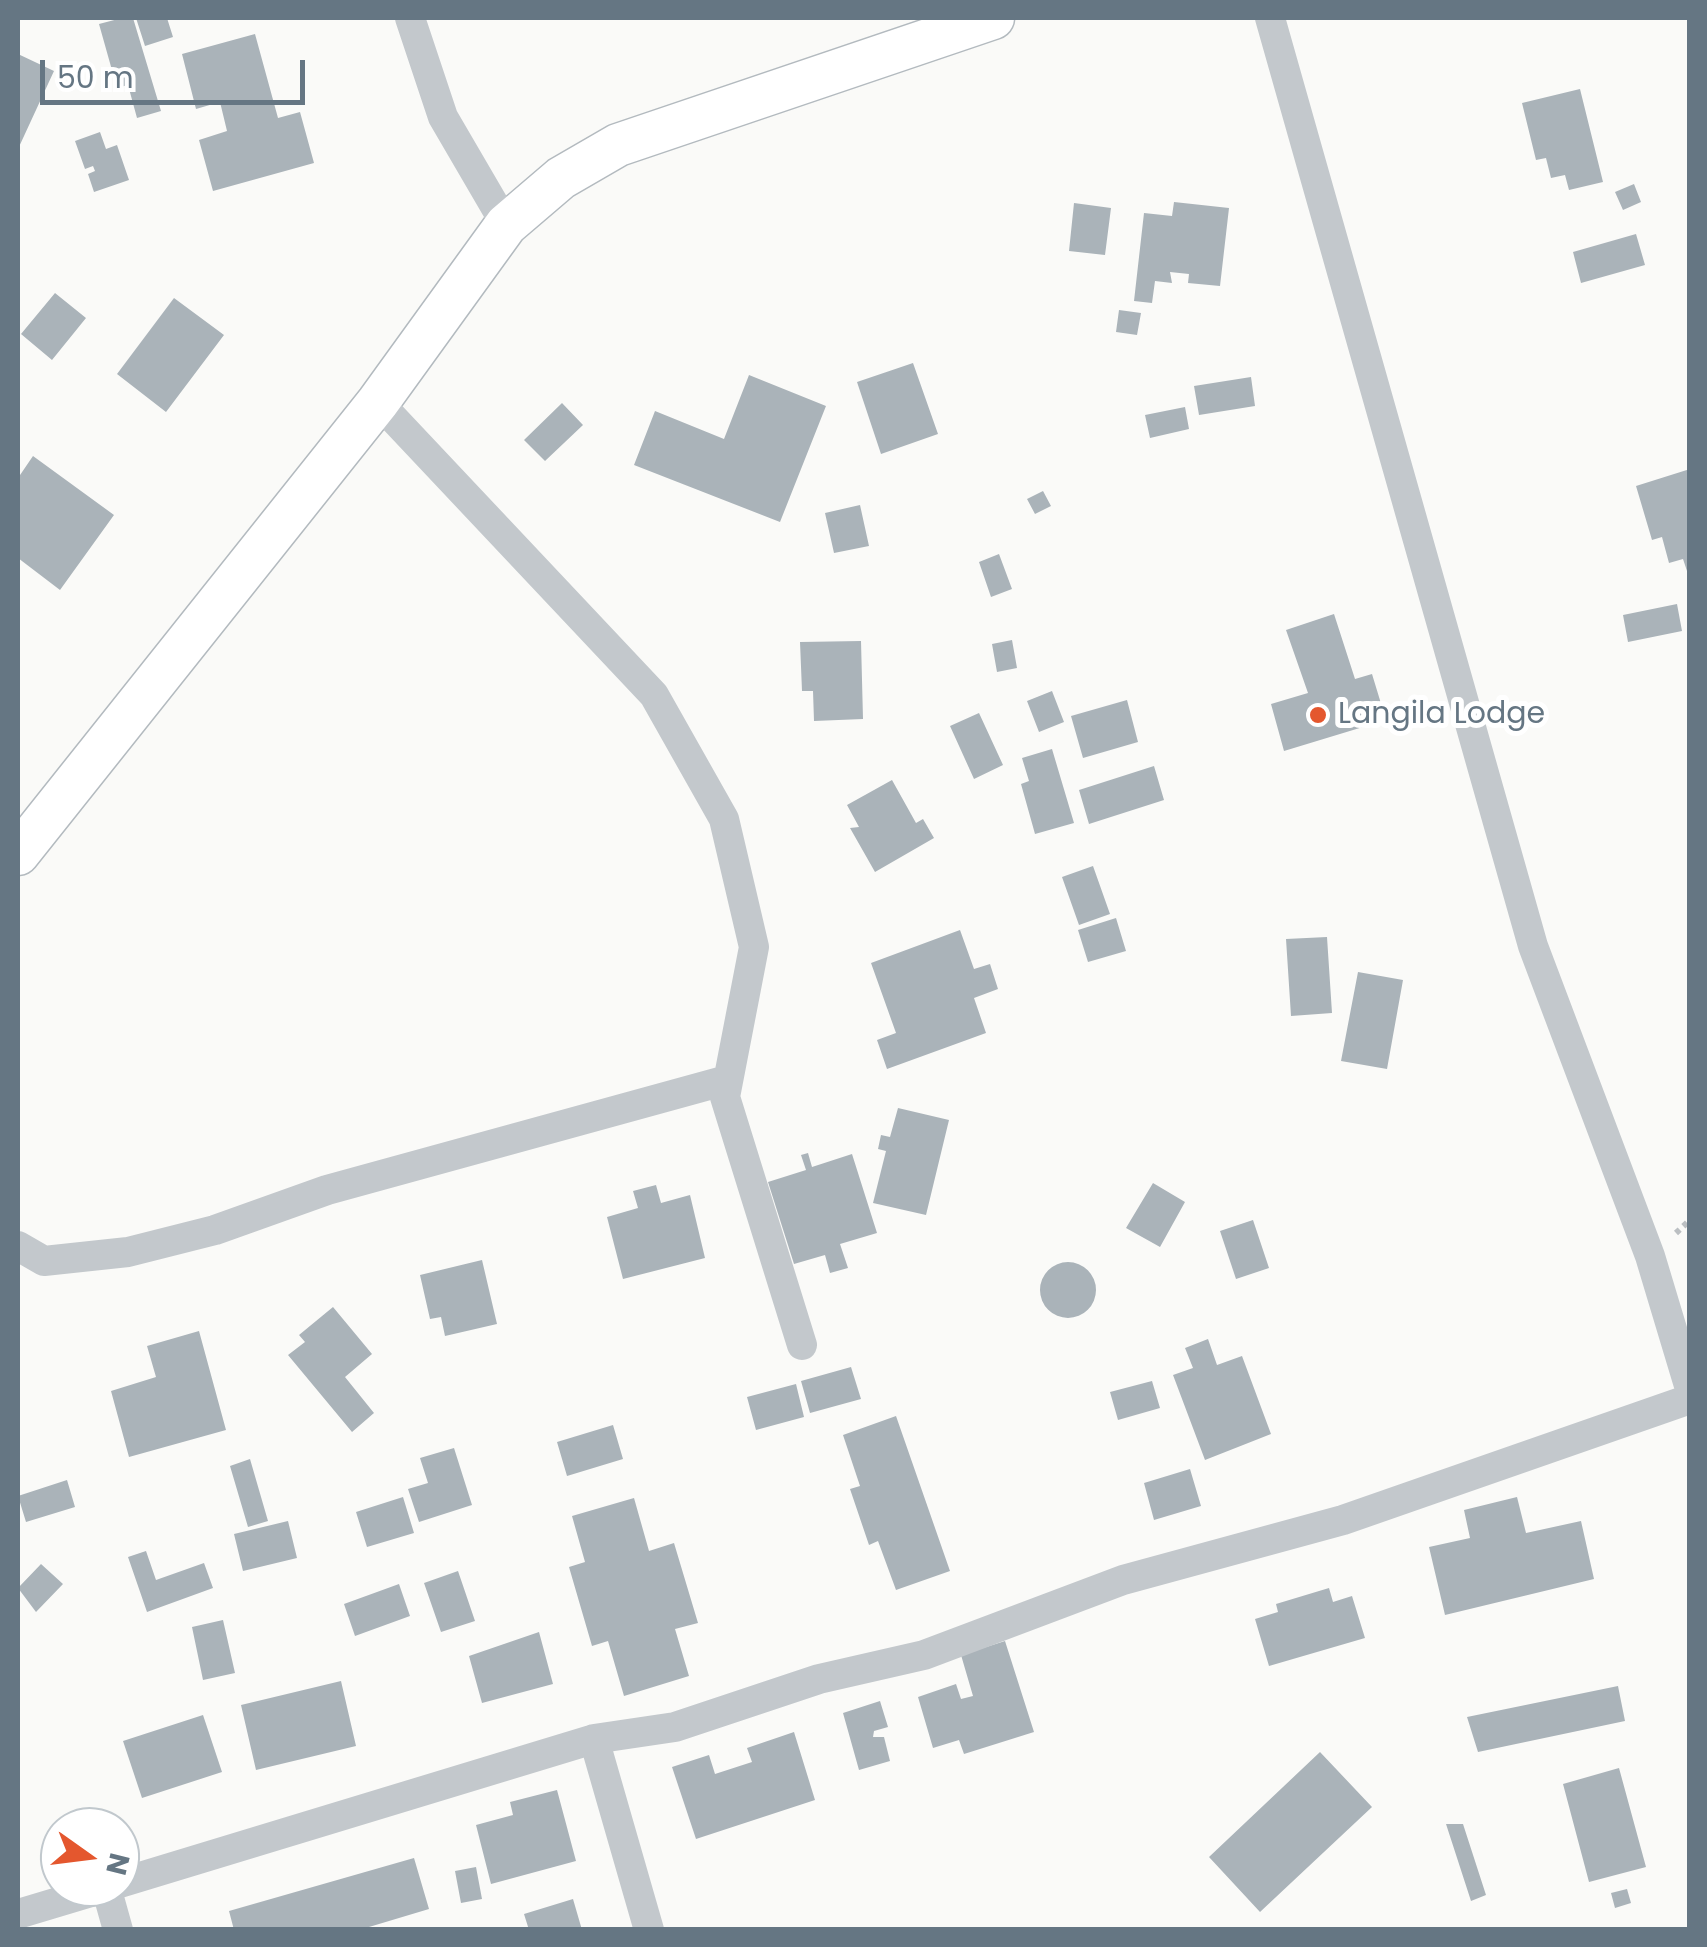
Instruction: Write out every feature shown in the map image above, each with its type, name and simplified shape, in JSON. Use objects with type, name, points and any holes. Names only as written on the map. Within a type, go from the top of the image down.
[{"type":"street","points":[[410,18],[443,117],[506,225]]},
{"type":"street","points":[[18,854],[378,402],[506,225],[561,178],[618,145],[993,18]]},
{"type":"street","points":[[1270,18],[1533,946],[1650,1256],[1690,1389]]},
{"type":"street","points":[[378,402],[654,694],[724,819],[754,947],[725,1097],[802,1345]]},
{"type":"street","points":[[18,1246],[44,1261],[128,1252],[215,1230],[328,1190],[727,1080]]},
{"type":"street","points":[[140,1877],[594,1739],[675,1728],[819,1678],[924,1655],[1124,1580],[1343,1520],[1690,1398]]},
{"type":"street","points":[[594,1739],[649,1930]]},
{"type":"building","points":[[133,18],[161,111],[137,118],[128,85],[117,88],[99,24]]},
{"type":"building","points":[[136,18],[167,18],[173,37],[145,46]]},
{"type":"building","points":[[255,34],[278,118],[300,112],[314,163],[213,191],[199,140],[227,131],[220,102],[196,109],[182,54]]},
{"type":"building","points":[[18,54],[54,71],[18,149]]},
{"type":"building","points":[[1580,89],[1603,182],[1569,190],[1565,175],[1551,178],[1546,158],[1536,160],[1522,103]]},
{"type":"building","points":[[100,132],[106,149],[117,145],[129,180],[94,192],[88,174],[95,171],[93,166],[85,169],[75,141]]},
{"type":"building","points":[[1634,184],[1641,202],[1623,210],[1615,192]]},
{"type":"building","points":[[1174,202],[1229,208],[1220,286],[1188,283],[1189,274],[1170,272],[1172,283],[1155,281],[1152,303],[1134,301],[1144,213],[1172,216]]},
{"type":"building","points":[[1074,203],[1111,208],[1105,255],[1069,251]]},
{"type":"building","points":[[1636,234],[1645,265],[1581,283],[1573,252]]},
{"type":"building","points":[[55,293],[86,318],[52,360],[21,334]]},
{"type":"building","points":[[174,298],[224,335],[166,412],[117,374]]},
{"type":"building","points":[[1119,310],[1141,313],[1137,335],[1116,332]]},
{"type":"building","points":[[913,363],[938,434],[881,454],[857,382]]},
{"type":"building","points":[[749,375],[826,406],[780,522],[634,465],[655,411],[724,439]]},
{"type":"building","points":[[1251,377],[1255,406],[1199,415],[1194,386]]},
{"type":"building","points":[[562,403],[583,425],[545,461],[524,440]]},
{"type":"building","points":[[1185,407],[1189,429],[1150,438],[1145,415]]},
{"type":"building","points":[[33,456],[114,515],[60,590],[18,558],[18,478]]},
{"type":"building","points":[[1690,469],[1689,577],[1683,559],[1669,563],[1662,537],[1652,540],[1636,486]]},
{"type":"building","points":[[1043,491],[1051,506],[1035,514],[1027,499]]},
{"type":"building","points":[[860,505],[869,546],[834,553],[825,513]]},
{"type":"building","points":[[999,554],[1012,589],[991,597],[979,562]]},
{"type":"building","points":[[1677,604],[1682,631],[1628,642],[1623,615]]},
{"type":"building","points":[[1334,614],[1355,679],[1372,674],[1386,720],[1284,751],[1271,704],[1308,693],[1286,630]]},
{"type":"building","points":[[1012,640],[1017,668],[997,672],[992,644]]},
{"type":"building","points":[[861,641],[863,719],[814,721],[813,691],[802,691],[800,642]]},
{"type":"building","points":[[1052,691],[1064,722],[1039,732],[1027,701]]},
{"type":"building","points":[[1127,700],[1138,742],[1083,758],[1071,716]]},
{"type":"building","points":[[979,713],[1003,765],[974,779],[950,726]]},
{"type":"building","points":[[1052,749],[1074,823],[1035,834],[1021,784],[1029,781],[1022,758]]},
{"type":"building","points":[[1154,766],[1164,800],[1089,824],[1079,790]]},
{"type":"building","points":[[892,780],[916,823],[923,819],[934,838],[875,872],[850,828],[859,827],[847,805]]},
{"type":"building","points":[[1093,866],[1110,914],[1079,925],[1062,877]]},
{"type":"building","points":[[1116,918],[1126,951],[1088,962],[1078,930]]},
{"type":"building","points":[[960,930],[974,969],[990,964],[998,989],[974,998],[986,1033],[887,1069],[877,1040],[896,1033],[871,963]]},
{"type":"building","points":[[1327,937],[1332,1013],[1291,1016],[1286,939]]},
{"type":"building","points":[[1358,972],[1403,980],[1387,1069],[1341,1061]]},
{"type":"building","points":[[898,1108],[949,1120],[926,1215],[873,1203],[886,1151],[878,1149],[881,1135],[890,1137]]},
{"type":"building","points":[[808,1153],[812,1167],[852,1154],[877,1233],[840,1244],[848,1268],[830,1273],[825,1255],[794,1264],[768,1182],[806,1170],[801,1155]]},
{"type":"building","points":[[1153,1183],[1185,1202],[1160,1247],[1126,1228]]},
{"type":"building","points":[[656,1185],[661,1203],[690,1195],[705,1258],[623,1279],[607,1217],[638,1208],[633,1191]]},
{"type":"building","points":[[1253,1220],[1269,1268],[1236,1279],[1220,1231]]},
{"type":"building","points":[[482,1260],[497,1324],[445,1336],[441,1317],[430,1319],[420,1275]]},
{"type":"building","points":[[1068,1262],[1088,1270],[1096,1290],[1088,1310],[1068,1318],[1048,1310],[1040,1290],[1048,1270]]},
{"type":"building","points":[[333,1307],[372,1354],[345,1377],[374,1413],[352,1432],[288,1355],[305,1342],[299,1335]]},
{"type":"building","points":[[199,1331],[226,1430],[129,1457],[111,1391],[156,1377],[147,1346]]},
{"type":"building","points":[[1208,1339],[1217,1365],[1242,1356],[1271,1434],[1205,1460],[1173,1375],[1193,1368],[1185,1348]]},
{"type":"building","points":[[851,1367],[861,1399],[810,1413],[801,1381]]},
{"type":"building","points":[[1152,1381],[1160,1408],[1118,1420],[1110,1392]]},
{"type":"building","points":[[796,1384],[804,1417],[756,1430],[747,1397]]},
{"type":"building","points":[[896,1416],[950,1571],[896,1590],[878,1541],[869,1545],[850,1489],[860,1486],[843,1435]]},
{"type":"building","points":[[613,1425],[623,1459],[567,1476],[557,1442]]},
{"type":"building","points":[[454,1448],[472,1505],[419,1522],[408,1489],[428,1483],[420,1458]]},
{"type":"building","points":[[250,1459],[268,1521],[248,1527],[230,1466]]},
{"type":"building","points":[[1190,1469],[1201,1506],[1154,1520],[1144,1483]]},
{"type":"building","points":[[67,1480],[75,1507],[26,1522],[18,1496]]},
{"type":"building","points":[[403,1497],[414,1533],[367,1547],[356,1512]]},
{"type":"building","points":[[1517,1497],[1526,1533],[1581,1521],[1594,1579],[1445,1615],[1429,1547],[1470,1538],[1464,1510]]},
{"type":"building","points":[[634,1498],[649,1551],[674,1543],[698,1623],[675,1629],[689,1676],[624,1696],[608,1641],[592,1646],[569,1567],[585,1562],[572,1516]]},
{"type":"building","points":[[288,1521],[297,1558],[243,1571],[234,1534]]},
{"type":"building","points":[[146,1551],[156,1580],[204,1563],[213,1588],[147,1612],[128,1557]]},
{"type":"building","points":[[41,1564],[63,1584],[36,1612],[18,1588]]},
{"type":"building","points":[[458,1571],[475,1621],[441,1632],[424,1583]]},
{"type":"building","points":[[399,1584],[410,1616],[355,1636],[344,1604]]},
{"type":"building","points":[[1329,1588],[1333,1602],[1352,1596],[1365,1638],[1269,1666],[1255,1619],[1278,1612],[1276,1604]]},
{"type":"building","points":[[223,1620],[235,1673],[203,1680],[192,1627]]},
{"type":"building","points":[[539,1632],[553,1684],[482,1703],[469,1656]]},
{"type":"building","points":[[1005,1641],[1034,1732],[964,1754],[959,1740],[933,1748],[918,1697],[956,1684],[961,1699],[973,1696],[961,1655]]},
{"type":"building","points":[[341,1681],[356,1746],[256,1770],[241,1705]]},
{"type":"building","points":[[1618,1686],[1625,1721],[1478,1752],[1467,1717]]},
{"type":"building","points":[[880,1701],[888,1727],[874,1731],[873,1737],[884,1737],[890,1761],[859,1770],[843,1713]]},
{"type":"building","points":[[203,1715],[222,1772],[142,1798],[123,1741]]},
{"type":"building","points":[[794,1732],[815,1800],[696,1839],[672,1767],[709,1755],[715,1774],[752,1762],[747,1748]]},
{"type":"building","points":[[1320,1752],[1372,1807],[1260,1912],[1209,1857]]},
{"type":"building","points":[[1619,1768],[1646,1867],[1589,1882],[1563,1784]]},
{"type":"building","points":[[557,1790],[576,1861],[491,1884],[476,1825],[513,1815],[510,1802]]},
{"type":"building","points":[[1446,1824],[1463,1824],[1486,1895],[1471,1901]]},
{"type":"building","points":[[414,1858],[429,1909],[359,1930],[234,1930],[229,1911]]},
{"type":"building","points":[[476,1867],[482,1899],[461,1903],[455,1871]]},
{"type":"building","points":[[1627,1889],[1631,1903],[1615,1908],[1611,1893]]},
{"type":"building","points":[[573,1899],[582,1930],[529,1930],[524,1914]]},
{"type":"place","name":"Langila Lodge","points":[[1318,715]]}]
